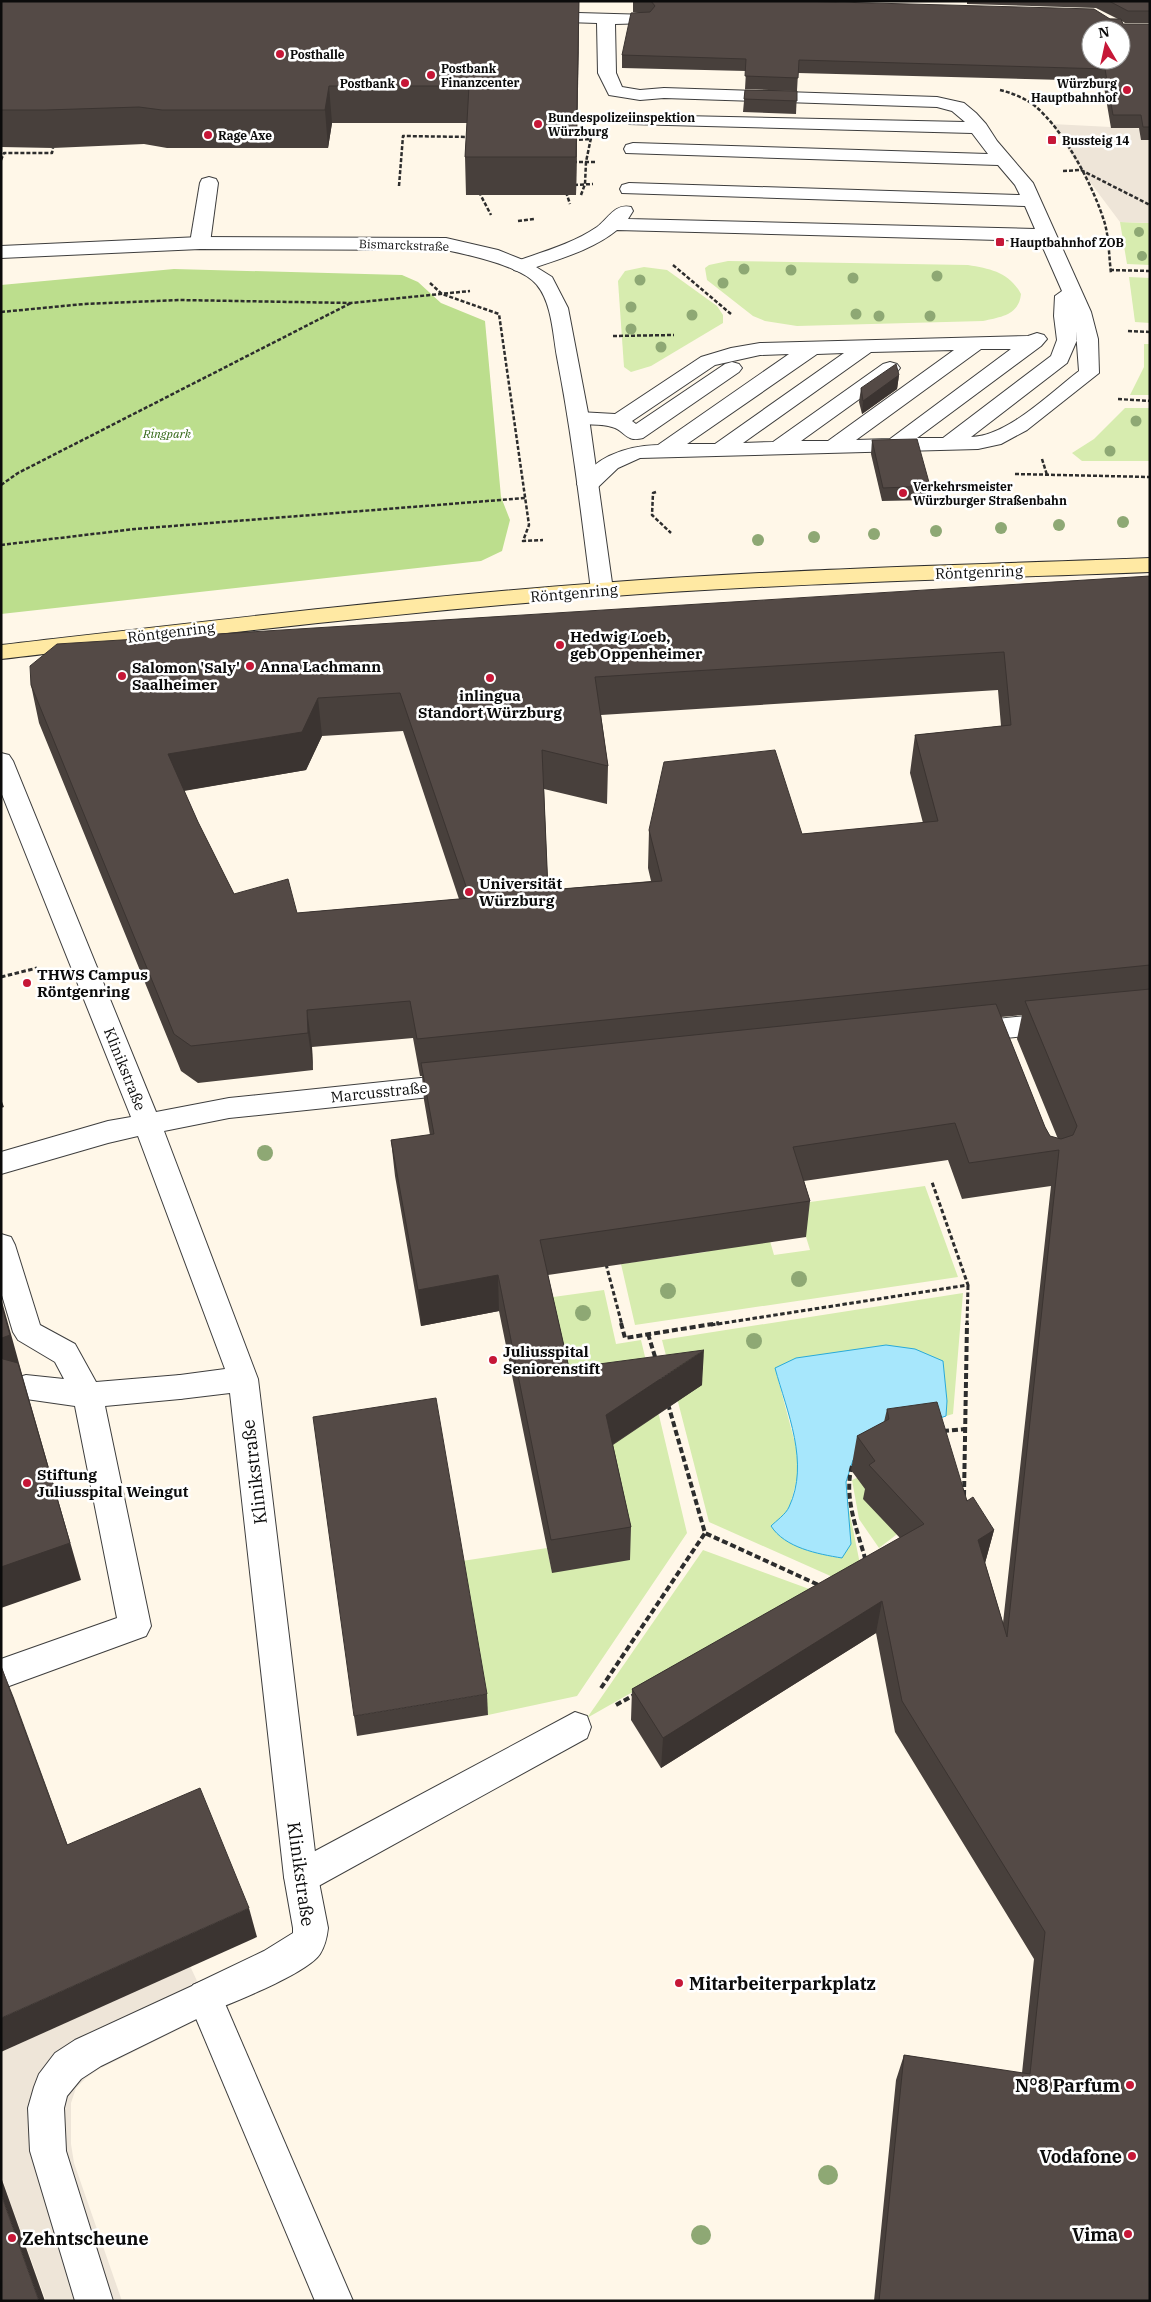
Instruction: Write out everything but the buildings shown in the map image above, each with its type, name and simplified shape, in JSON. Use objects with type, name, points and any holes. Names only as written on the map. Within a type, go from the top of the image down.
[{"type":"main road","name":"Röntgenring","points":[[1,652],[315,615],[602,590],[764,581],[1150,565]]},
{"type":"street","points":[[529,17],[644,19]]},
{"type":"street","points":[[606,18],[607,73],[616,91],[640,95],[674,93],[936,102],[958,108],[980,128],[1002,160],[1024,183],[1081,312],[1088,339],[1090,373],[1020,426],[994,440],[978,443],[662,452],[637,443],[619,421]]},
{"type":"street","points":[[521,266],[593,237],[623,213],[628,202],[635,120],[640,95]]},
{"type":"street","points":[[635,120],[980,128]]},
{"type":"street","points":[[633,149],[1002,160]]},
{"type":"street","points":[[976,182],[1024,183]]},
{"type":"street","points":[[200,243],[209,183]]},
{"type":"street","points":[[629,189],[1032,201]]},
{"type":"street","points":[[611,224],[1048,235]]},
{"type":"street","name":"Bismarckstraße","points":[[1,252],[200,243],[446,244],[491,254],[521,266],[545,281],[558,308],[580,418],[602,590]]},
{"type":"street","points":[[948,444],[1060,359],[1067,340],[1064,316],[1066,279]]},
{"type":"street","points":[[894,446],[1050,330],[1064,316]]},
{"type":"street","points":[[580,418],[619,421],[708,361],[731,354],[760,349],[1034,342]]},
{"type":"street","points":[[833,447],[976,343]]},
{"type":"street","points":[[777,449],[923,344]]},
{"type":"street","points":[[718,451],[867,346]]},
{"type":"street","points":[[662,452],[813,347]]},
{"type":"street","points":[[588,484],[604,466],[624,456],[637,443],[760,349]]},
{"type":"street","name":"Klinikstraße","points":[[1,761],[147,1123],[243,1379],[301,1877],[309,1915],[310,1930],[308,1942],[292,1954],[88,2053],[68,2066],[52,2087],[46,2108],[48,2151],[94,2301]]},
{"type":"street","points":[[938,1034],[1083,1020]]},
{"type":"street","points":[[998,1028],[1009,1055]]},
{"type":"street","name":"Marcusstraße","points":[[1,1163],[108,1132],[229,1108],[485,1081]]},
{"type":"street","points":[[1,1245],[28,1332],[66,1353],[88,1395],[135,1626],[1,1674]]},
{"type":"street","points":[[26,1387],[88,1395],[243,1379]]},
{"type":"street","points":[[301,1877],[575,1727]]},
{"type":"street","points":[[205,1997],[334,2301]]},
{"type":"path","points":[[562,208],[581,195],[585,184],[586,162],[595,119],[603,103],[616,91]]},
{"type":"path","points":[[572,118],[577,118]]},
{"type":"path","points":[[399,186],[403,136],[476,137]]},
{"type":"path","points":[[566,140],[577,140]]},
{"type":"path","points":[[1,160],[4,153],[52,153],[53,148]]},
{"type":"path","points":[[566,162],[577,162]]},
{"type":"path","points":[[1081,170],[1150,205]]},
{"type":"path","points":[[571,185],[576,184]]},
{"type":"path","points":[[565,185],[570,204]]},
{"type":"path","points":[[479,189],[479,195],[492,217]]},
{"type":"path","points":[[672,264],[741,322],[760,349]]},
{"type":"path","points":[[1111,270],[1150,271]]},
{"type":"path","points":[[426,280],[442,294],[499,314],[529,525],[523,541],[543,540]]},
{"type":"path","points":[[1,312],[84,304],[179,300],[351,303],[470,291]]},
{"type":"path","points":[[1,485],[18,473],[351,303]]},
{"type":"path","points":[[1121,331],[1150,332]]},
{"type":"path","points":[[614,344],[613,336],[675,335]]},
{"type":"path","points":[[1116,399],[1150,401]]},
{"type":"path","points":[[1007,474],[1150,477]]},
{"type":"path","points":[[1,545],[135,529],[525,498]]},
{"type":"path","points":[[932,1182],[968,1284],[964,1505]]},
{"type":"path","points":[[597,1265],[606,1264],[625,1338],[968,1284]]},
{"type":"path","points":[[648,1334],[656,1363]]},
{"type":"path","points":[[667,1400],[705,1533],[828,1589]]},
{"type":"path","points":[[937,1431],[966,1429]]},
{"type":"path","points":[[852,1465],[849,1473],[848,1491],[868,1567]]},
{"type":"path","points":[[575,1727],[705,1533]]},
{"type":"path","points":[[575,1727],[636,1694]]},
{"type":"green space","points":[[1120,222],[1150,223],[1150,265],[1127,264]]},
{"type":"green space","points":[[728,261],[968,265],[992,270],[1005,276],[1021,294],[1020,301],[1013,311],[983,321],[797,326],[765,321],[753,316],[707,280],[705,268],[709,265]]},
{"type":"green space","points":[[644,267],[667,270],[717,306],[723,315],[723,323],[651,366],[631,372],[624,367],[618,281],[625,271]]},
{"type":"green space","name":"Ringpark","points":[[174,269],[402,275],[418,282],[441,303],[485,321],[501,497],[510,520],[502,551],[481,561],[1,614],[1,285]]},
{"type":"green space","points":[[1129,277],[1150,278],[1150,323],[1135,322]]},
{"type":"green space","points":[[1144,344],[1150,344],[1150,395],[1130,395],[1144,367]]},
{"type":"green space","points":[[1125,408],[1150,408],[1150,461],[1082,461],[1072,453],[1094,439]]},
{"type":"green space","points":[[925,1186],[958,1277],[635,1325],[621,1264],[706,1252],[766,1227],[774,1255],[810,1250],[796,1204]]},
{"type":"green space","points":[[604,1290],[616,1344],[641,1340],[687,1533],[577,1696],[488,1715],[462,1561],[547,1548],[552,1572],[569,1487],[546,1298]]},
{"type":"green space","points":[[963,1293],[953,1414],[946,1416],[947,1401],[943,1361],[775,1368],[799,1458],[797,1479],[789,1509],[851,1544],[846,1495],[860,1564],[835,1578],[709,1522],[662,1340]]},
{"type":"green space","points":[[947,1438],[939,1502],[879,1548],[859,1519],[852,1480]]},
{"type":"green space","points":[[703,1550],[812,1590],[587,1718]]},
{"type":"shaded area","points":[[1052,124],[1150,129],[1150,223],[1120,222],[1081,170]]},
{"type":"shaded area","points":[[190,1966],[212,2013],[99,2069],[76,2088],[71,2103],[71,2144],[74,2163],[122,2301],[46,2301],[1,2176],[1,2052]]},
{"type":"water","points":[[886,1345],[915,1349],[943,1361],[947,1401],[946,1416],[922,1424],[853,1460],[846,1482],[851,1544],[842,1558],[813,1552],[793,1545],[777,1534],[771,1526],[788,1510],[795,1490],[797,1473],[797,1455],[794,1438],[775,1368],[796,1358]]},
{"type":"place","name":"Posthalle","points":[[280,54]]},
{"type":"place","name":"Postbank Finanzcenter","points":[[431,75]]},
{"type":"place","name":"Postbank","points":[[405,83]]},
{"type":"place","name":"Würzburg Hauptbahnhof","points":[[1127,90]]},
{"type":"place","name":"Bundespolizeiinspektion Würzburg","points":[[538,124]]},
{"type":"place","name":"Rage Axe","points":[[208,135]]},
{"type":"place","name":"Bussteig 14","points":[[1052,140]]},
{"type":"place","name":"Hauptbahnhof ZOB","points":[[1000,242]]},
{"type":"place","name":"Verkehrsmeister Würzburger Straßenbahn","points":[[903,493]]},
{"type":"place","name":"Hedwig Loeb, geb Oppenheimer","points":[[560,645]]},
{"type":"place","name":"Anna Lachmann","points":[[250,666]]},
{"type":"place","name":"Salomon 'Saly' Saalheimer","points":[[122,676]]},
{"type":"place","name":"inlingua Standort Würzburg","points":[[490,678]]},
{"type":"place","name":"Universität Würzburg","points":[[469,892]]},
{"type":"place","name":"THWS Campus Röntgenring","points":[[27,983]]},
{"type":"place","name":"Juliusspital Seniorenstift","points":[[493,1360]]},
{"type":"place","name":"Stiftung Juliusspital Weingut","points":[[27,1483]]},
{"type":"place","name":"Mitarbeiterparkplatz","points":[[679,1983]]},
{"type":"place","name":"N°8 Parfum","points":[[1130,2085]]},
{"type":"place","name":"Vodafone","points":[[1132,2156]]},
{"type":"place","name":"Vima","points":[[1128,2234]]},
{"type":"place","name":"Zehntscheune","points":[[12,2238]]}]
